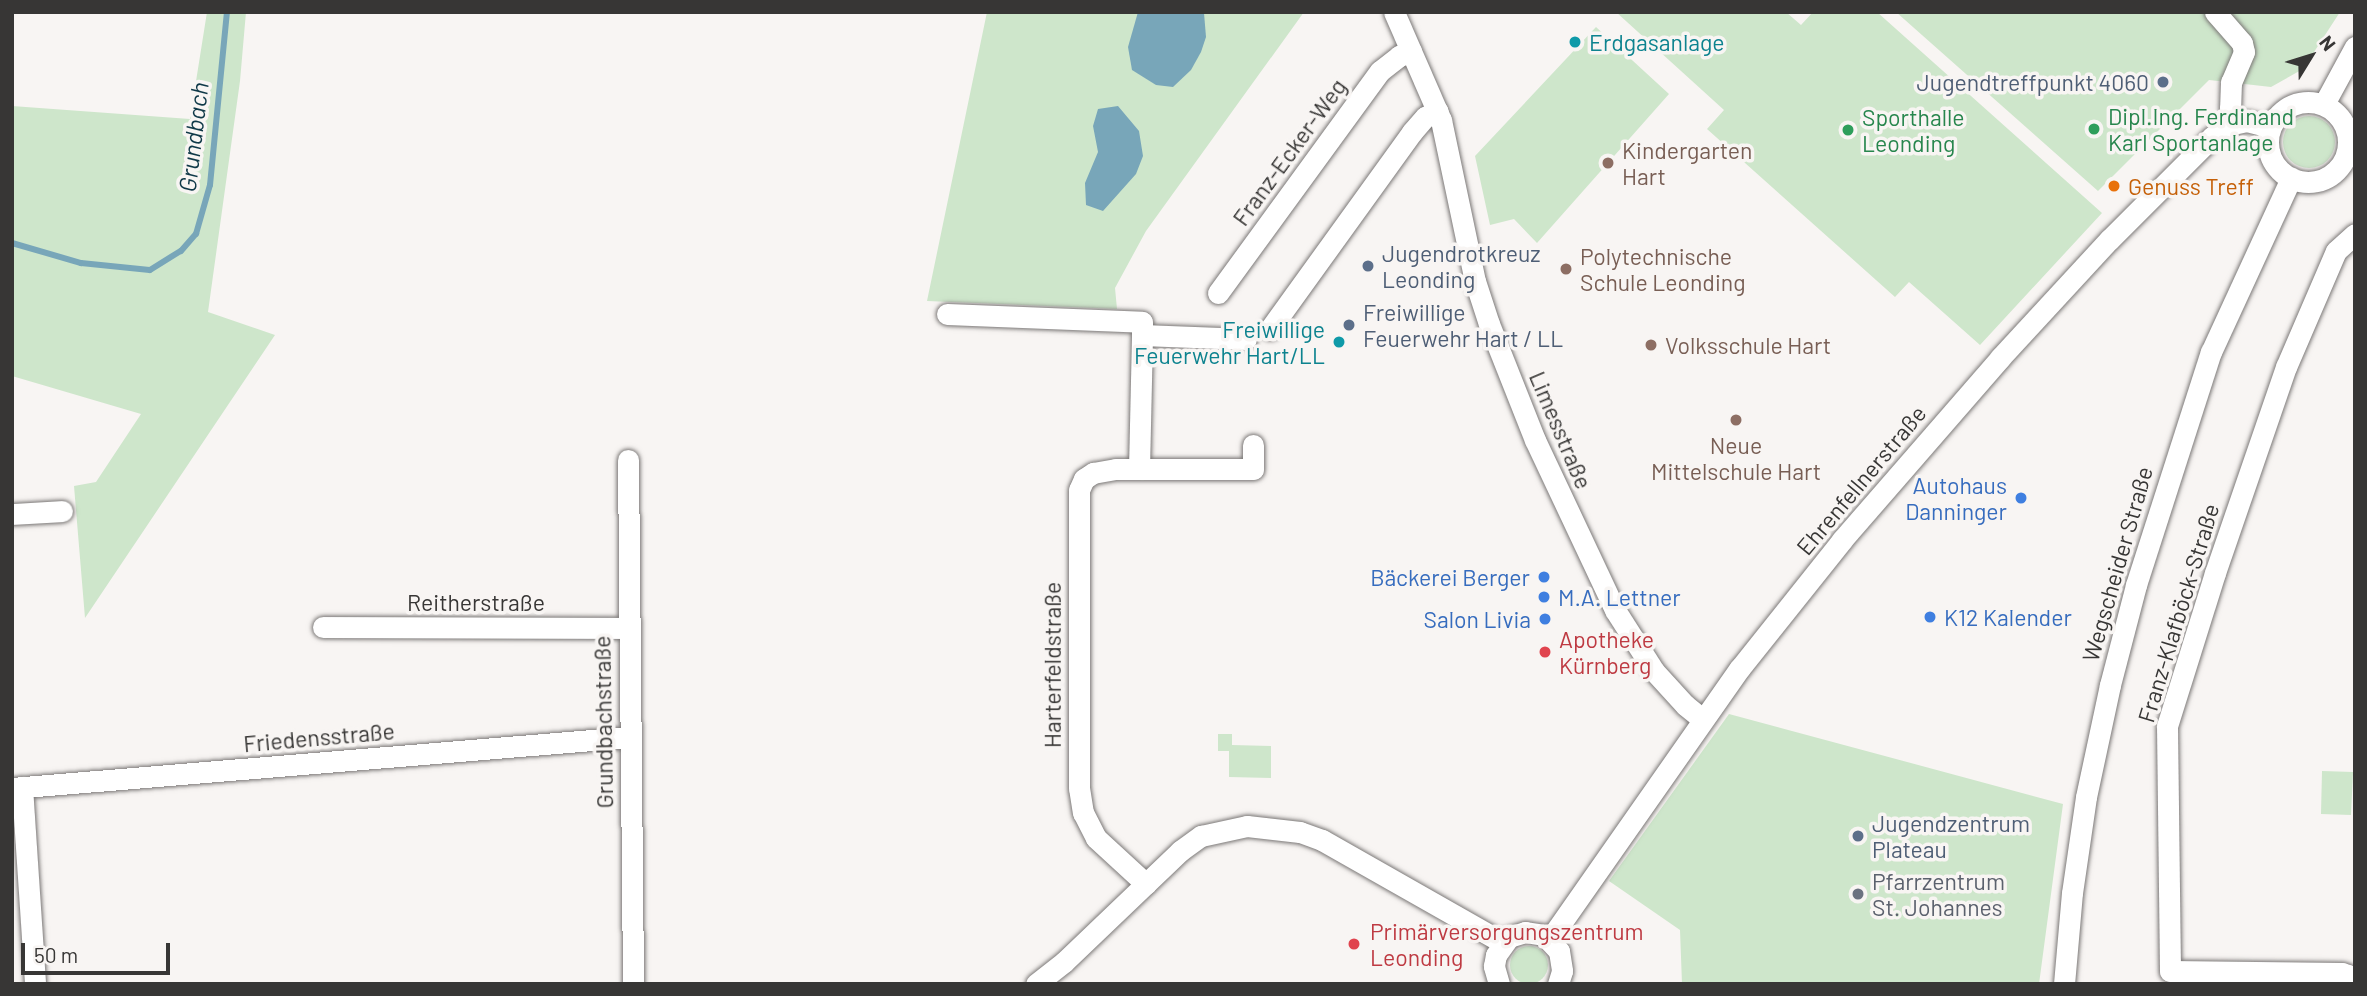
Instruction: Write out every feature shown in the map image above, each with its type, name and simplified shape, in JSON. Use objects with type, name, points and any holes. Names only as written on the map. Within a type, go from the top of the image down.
[{"type":"street","name":"Limesstraße","points":[[1394,12],[1438,111],[1484,310],[1535,440],[1591,564],[1626,628],[1669,690],[1702,719]]},
{"type":"street","points":[[2215,12],[2242,43],[2244,51],[2231,82],[2230,108],[2233,124],[2247,121],[2270,127]]},
{"type":"street","points":[[2324,104],[2355,47]]},
{"type":"street","name":"Franz-Ecker-Weg","points":[[1218,293],[1380,72],[1399,56],[1411,51]]},
{"type":"street","points":[[2298,102],[2324,104],[2342,120],[2348,133],[2348,171],[2310,182],[2291,178],[2279,170],[2272,158],[2268,141],[2270,127],[2285,108],[2298,102]]},
{"type":"street","points":[[1270,329],[1412,132],[1424,117],[1438,111]]},
{"type":"street","name":"Ehrenfellnerstraße","points":[[1550,939],[1702,719],[1842,540],[2000,358],[2165,182],[2212,137],[2233,124]]},
{"type":"street","name":"Wegscheider Straße","points":[[2064,984],[2072,893],[2086,797],[2110,685],[2136,584],[2211,352],[2291,178]]},
{"type":"street","name":"Franz-Klafböck-Straße","points":[[2353,984],[2348,975],[2342,973],[2170,971],[2167,726],[2215,573],[2286,367],[2336,251],[2355,234]]},
{"type":"street","points":[[947,314],[1142,322],[1139,469]]},
{"type":"street","points":[[1142,335],[1246,339]]},
{"type":"street","name":"Harterfeldstraße","points":[[1146,884],[1096,838],[1083,813],[1079,788],[1079,490],[1084,479],[1093,473],[1139,469],[1253,469],[1253,445]]},
{"type":"street","name":"Grundbachstraße","points":[[628,460],[633,984]]},
{"type":"street","points":[[12,514],[62,511]]},
{"type":"street","name":"Reitherstraße","points":[[323,627],[629,628]]},
{"type":"street","name":"Friedensstraße","points":[[17,788],[629,737]]},
{"type":"street","points":[[17,788],[35,984]]},
{"type":"street","points":[[1036,984],[1064,962],[1180,851],[1201,836],[1247,826],[1300,832],[1322,839],[1503,943]]},
{"type":"street","points":[[1499,984],[1494,966],[1503,943],[1525,932],[1535,932],[1550,939],[1563,962],[1558,984]]},
{"type":"green space","points":[[207,12],[246,12],[240,81],[208,312],[275,335],[85,618],[74,486],[96,482],[141,414],[12,376],[12,106],[190,119]]},
{"type":"green space","points":[[987,12],[1304,12],[1146,231],[1115,288],[1117,309],[927,301]]},
{"type":"green space","points":[[1616,12],[1786,12],[1801,25],[1813,12],[1877,12],[2102,213],[1980,345],[1909,282],[1895,297],[1707,129],[1724,110]]},
{"type":"green space","name":"Dipl.Ing. Ferdinand Karl Sportanlage","points":[[1896,12],[2340,12],[2303,69],[2271,87],[2209,80],[2098,191]]},
{"type":"green space","points":[[1596,27],[1669,94],[1537,243],[1514,219],[1490,225],[1475,156]]},
{"type":"green space","points":[[2309,116],[2319,118],[2327,124],[2333,132],[2333,152],[2327,160],[2319,166],[2309,168],[2299,166],[2291,160],[2285,152],[2283,142],[2285,132],[2291,124],[2299,118]]},
{"type":"green space","points":[[1729,714],[2063,804],[2039,984],[1682,984],[1680,930],[1609,881]]},
{"type":"green space","points":[[1218,734],[1232,734],[1232,745],[1271,746],[1271,778],[1229,777],[1229,751],[1218,751]]},
{"type":"green space","points":[[2322,771],[2353,772],[2351,815],[2321,814]]},
{"type":"green space","points":[[1529,946],[1543,951],[1548,965],[1543,979],[1529,984],[1515,979],[1510,965],[1515,951]]},
{"type":"water","points":[[1138,12],[1204,13],[1206,37],[1201,52],[1191,70],[1173,87],[1156,85],[1132,70],[1128,47]]},
{"type":"water","points":[[1118,106],[1139,131],[1143,156],[1136,174],[1103,211],[1086,205],[1085,183],[1098,152],[1093,126],[1098,109]]},
{"type":"waterway","name":"Grundbach","points":[[12,243],[81,263],[150,270],[181,251],[196,234],[210,185],[227,12]]},
{"type":"place","name":"Erdgasanlage","points":[[1575,42]]},
{"type":"place","name":"Jugendtreffpunkt 4060","points":[[2163,82]]},
{"type":"place","name":"Dipl.Ing. Ferdinand Karl Sportanlage","points":[[2094,129]]},
{"type":"place","name":"Sporthalle Leonding","points":[[1848,130]]},
{"type":"place","name":"Kindergarten Hart","points":[[1608,163]]},
{"type":"place","name":"Genuss Treff","points":[[2114,186]]},
{"type":"place","name":"Jugendrotkreuz Leonding","points":[[1368,266]]},
{"type":"place","name":"Polytechnische Schule Leonding","points":[[1566,269]]},
{"type":"place","name":"Freiwillige Feuerwehr Hart / LL","points":[[1349,325]]},
{"type":"place","name":"Freiwillige Feuerwehr Hart/LL","points":[[1339,342]]},
{"type":"place","name":"Volksschule Hart","points":[[1651,345]]},
{"type":"place","name":"Neue Mittelschule Hart","points":[[1736,420]]},
{"type":"place","name":"Autohaus Danninger","points":[[2021,498]]},
{"type":"place","name":"Bäckerei Berger","points":[[1544,577]]},
{"type":"place","name":"M.A. Lettner","points":[[1544,597]]},
{"type":"place","name":"K12 Kalender","points":[[1930,617]]},
{"type":"place","name":"Salon Livia","points":[[1545,619]]},
{"type":"place","name":"Apotheke Kürnberg","points":[[1545,652]]},
{"type":"place","name":"Jugendzentrum Plateau","points":[[1858,836]]},
{"type":"place","name":"Pfarrzentrum St. Johannes","points":[[1858,894]]},
{"type":"place","name":"Primärversorgungszentrum Leonding","points":[[1354,944]]}]
